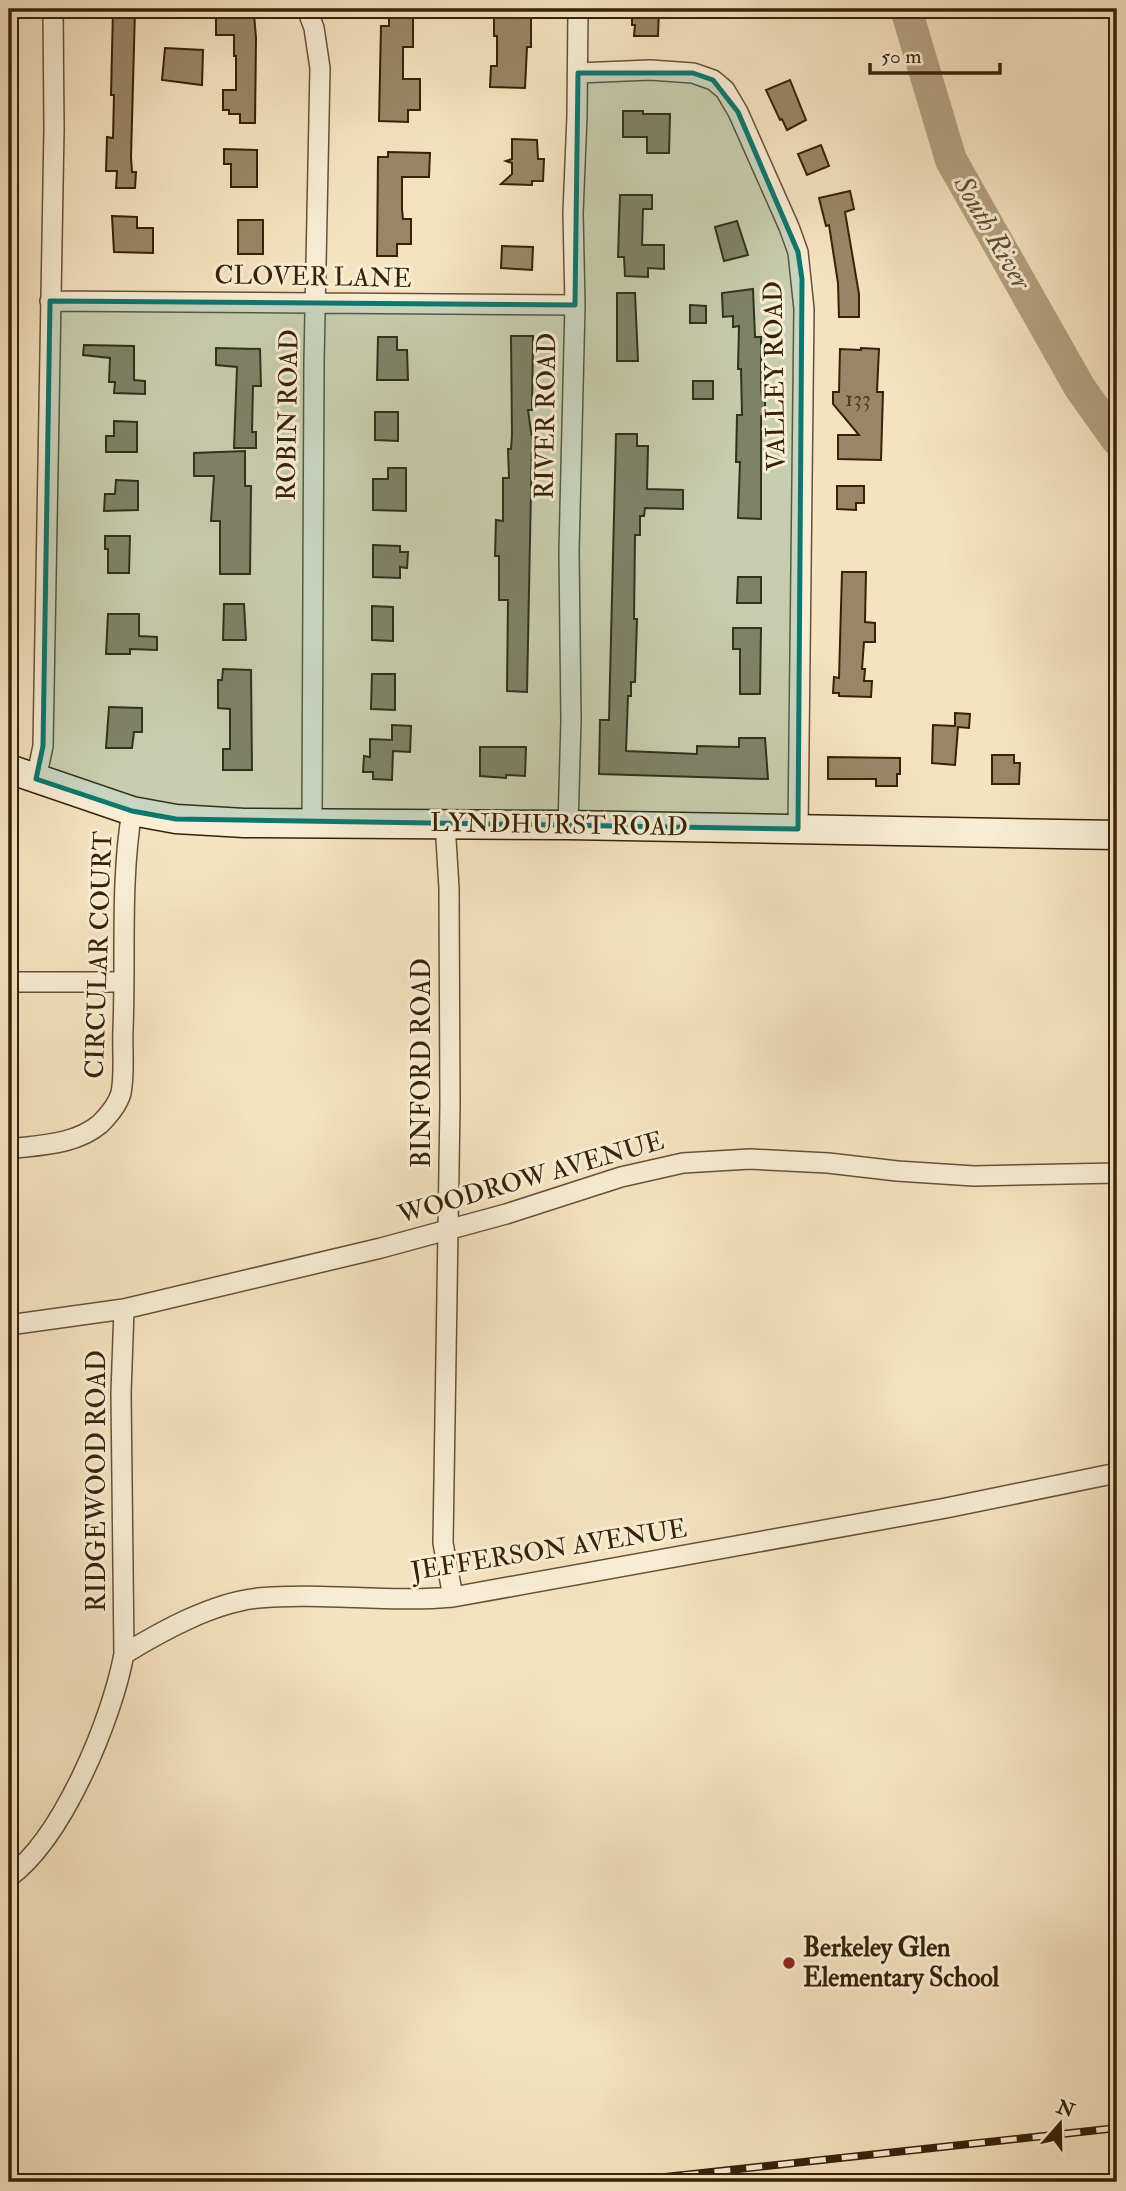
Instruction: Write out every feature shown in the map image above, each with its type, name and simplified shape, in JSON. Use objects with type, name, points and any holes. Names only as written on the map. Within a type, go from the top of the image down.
[{"type":"main road","name":"LYNDHURST ROAD","points":[[9,769],[132,811],[176,819],[1117,835]]},
{"type":"street","points":[[36,779],[43,746],[54,9]]},
{"type":"street","name":"ROBIN ROAD","points":[[307,9],[314,27],[320,68],[312,823]]},
{"type":"street","name":"RIVER ROAD","points":[[568,825],[571,721],[569,551],[575,305],[573,213],[578,9]]},
{"type":"street","name":"VALLEY ROAD","points":[[578,73],[650,70],[693,73],[713,80],[725,90],[738,112],[789,227],[797,252],[804,309],[798,829]]},
{"type":"street","name":"CLOVER LANE","points":[[50,301],[575,305]]},
{"type":"street","name":"CIRCULAR COURT","points":[[9,1149],[66,1141],[84,1134],[100,1123],[114,1107],[120,1094],[125,863],[132,811]]},
{"type":"street","name":"BINFORD ROAD","points":[[445,823],[449,888],[450,1105],[443,1544],[453,1597]]},
{"type":"street","points":[[9,982],[124,982]]},
{"type":"street","name":"WOODROW AVENUE","points":[[9,1325],[124,1309],[446,1231],[632,1173],[683,1163],[750,1159],[974,1176],[1117,1174]]},
{"type":"street","name":"RIDGEWOOD ROAD","points":[[124,1309],[121,1393],[124,1654]]},
{"type":"street","name":"JEFFERSON AVENUE","points":[[124,1654],[195,1617],[257,1598],[399,1600],[453,1597],[946,1508],[1117,1473]]},
{"type":"street","points":[[9,1877],[27,1863],[43,1842],[76,1785],[96,1743],[120,1678],[124,1654]]},
{"type":"highlighted area","points":[[578,73],[693,73],[713,80],[738,112],[761,161],[798,252],[802,279],[798,829],[176,819],[132,811],[36,779],[43,746],[50,301],[575,305]]},
{"type":"building","points":[[113,9],[135,9],[131,157],[132,172],[136,172],[135,188],[116,188],[117,171],[106,171],[107,137],[113,138]]},
{"type":"building","points":[[632,9],[659,9],[658,36],[634,36]]},
{"type":"building","points":[[216,12],[254,14],[255,123],[240,123],[240,114],[229,114],[229,110],[223,110],[223,90],[236,90],[236,56],[234,35],[216,35]]},
{"type":"building","points":[[389,14],[413,14],[413,47],[403,47],[403,79],[420,79],[420,110],[408,110],[408,122],[379,121],[381,26],[389,26]]},
{"type":"building","points":[[494,14],[531,14],[531,47],[527,47],[525,88],[490,87],[491,66],[497,66]]},
{"type":"building","points":[[165,48],[203,50],[202,85],[162,80]]},
{"type":"building","points":[[790,80],[806,120],[787,130],[766,90]]},
{"type":"building","points":[[623,111],[670,114],[669,153],[647,153],[647,137],[623,137]]},
{"type":"building","points":[[512,139],[537,140],[538,159],[544,159],[543,181],[532,181],[532,185],[501,184],[512,174],[512,163],[506,161],[512,159]]},
{"type":"building","points":[[821,145],[829,166],[807,175],[798,154]]},
{"type":"building","points":[[224,149],[257,150],[257,187],[231,187],[231,164],[224,164]]},
{"type":"building","points":[[388,152],[430,153],[429,177],[402,177],[403,219],[411,219],[411,244],[397,244],[397,256],[377,256],[378,157],[388,157]]},
{"type":"building","points":[[850,191],[854,209],[845,212],[859,294],[859,317],[839,317],[838,283],[829,225],[826,226],[819,198]]},
{"type":"building","points":[[620,195],[652,195],[652,209],[643,209],[642,245],[664,245],[664,269],[648,268],[648,277],[625,276],[624,257],[618,257]]},
{"type":"building","points":[[112,216],[137,217],[137,228],[153,228],[153,253],[114,252]]},
{"type":"building","points":[[238,220],[263,220],[263,254],[238,254]]},
{"type":"building","points":[[737,221],[748,255],[724,261],[715,227]]},
{"type":"building","points":[[502,246],[533,247],[532,270],[501,268]]},
{"type":"building","points":[[753,289],[755,337],[761,337],[761,389],[762,399],[765,399],[765,415],[761,416],[761,519],[738,518],[740,462],[736,462],[737,415],[742,415],[741,369],[738,369],[739,326],[733,327],[733,316],[723,317],[722,293]]},
{"type":"building","points":[[617,293],[635,293],[638,361],[617,361]]},
{"type":"building","points":[[690,305],[706,306],[706,323],[690,323]]},
{"type":"building","points":[[511,336],[533,336],[532,410],[528,410],[532,439],[527,692],[507,691],[508,600],[499,600],[499,556],[495,556],[496,520],[503,521],[503,478],[509,478],[508,449],[511,449],[512,435]]},
{"type":"building","points":[[378,337],[397,337],[397,350],[407,350],[408,380],[377,380]]},
{"type":"building","points":[[84,345],[134,346],[134,380],[145,381],[145,394],[114,393],[115,382],[109,382],[110,358],[83,355]]},
{"type":"building","points":[[216,348],[260,349],[261,386],[253,386],[252,432],[256,432],[256,448],[234,448],[237,367],[216,365]]},
{"type":"building","points":[[840,349],[879,349],[877,392],[883,392],[881,460],[838,459],[838,435],[859,435],[833,404],[833,392],[839,392]]},
{"type":"building","points":[[693,381],[713,381],[713,399],[693,399]]},
{"type":"building","points":[[375,412],[398,412],[398,441],[375,440]]},
{"type":"building","points":[[114,421],[137,422],[137,452],[106,452],[106,436],[114,436]]},
{"type":"building","points":[[616,434],[637,434],[637,446],[648,446],[647,489],[683,490],[683,509],[645,508],[644,516],[640,516],[640,535],[635,535],[635,682],[631,682],[631,696],[628,696],[626,751],[697,754],[697,746],[739,747],[739,738],[765,738],[768,779],[599,774],[600,720],[609,720]]},
{"type":"building","points":[[245,451],[245,486],[251,486],[250,574],[220,574],[220,521],[211,521],[214,476],[194,476],[194,453]]},
{"type":"building","points":[[388,468],[406,468],[406,511],[373,510],[373,479],[388,479]]},
{"type":"building","points":[[116,480],[138,481],[138,510],[104,511],[105,494],[115,494]]},
{"type":"building","points":[[837,486],[864,486],[864,503],[856,503],[856,510],[837,509]]},
{"type":"building","points":[[105,536],[130,536],[129,573],[108,573]]},
{"type":"building","points":[[373,545],[400,546],[400,552],[408,552],[407,568],[400,567],[400,578],[373,577]]},
{"type":"building","points":[[842,572],[866,572],[865,622],[875,623],[875,642],[864,642],[862,669],[865,669],[864,681],[872,681],[871,697],[839,696],[839,693],[833,693],[834,677],[839,678]]},
{"type":"building","points":[[738,577],[761,577],[761,603],[737,603]]},
{"type":"building","points":[[224,604],[244,604],[246,640],[223,640]]},
{"type":"building","points":[[372,606],[393,607],[393,641],[372,640]]},
{"type":"building","points":[[108,614],[139,614],[139,636],[157,637],[157,650],[130,649],[130,654],[106,654]]},
{"type":"building","points":[[733,628],[761,628],[760,694],[740,694],[740,649],[733,649]]},
{"type":"building","points":[[223,669],[251,670],[252,770],[223,770],[223,749],[230,749],[230,709],[218,708],[218,680],[222,680]]},
{"type":"building","points":[[372,674],[395,674],[395,710],[371,709]]},
{"type":"building","points":[[109,707],[142,708],[142,732],[134,732],[132,748],[106,748]]},
{"type":"building","points":[[955,713],[970,714],[969,728],[958,727],[955,765],[932,763],[933,725],[955,726]]},
{"type":"building","points":[[392,725],[411,726],[410,752],[393,751],[392,780],[373,779],[373,772],[363,772],[364,756],[370,757],[370,739],[392,740]]},
{"type":"building","points":[[480,747],[526,747],[525,776],[480,776]]},
{"type":"building","points":[[992,755],[1014,755],[1014,763],[1020,763],[1019,784],[992,784]]},
{"type":"building","points":[[828,757],[900,758],[897,786],[876,786],[876,779],[828,779]]},
{"type":"waterway","name":"South River","points":[[906,9],[951,160],[1080,388],[1117,440]]},
{"type":"railway","points":[[619,2182],[1117,2128]]},
{"type":"place","name":"Berkeley Glen Elementary School","points":[[789,1963]]}]
